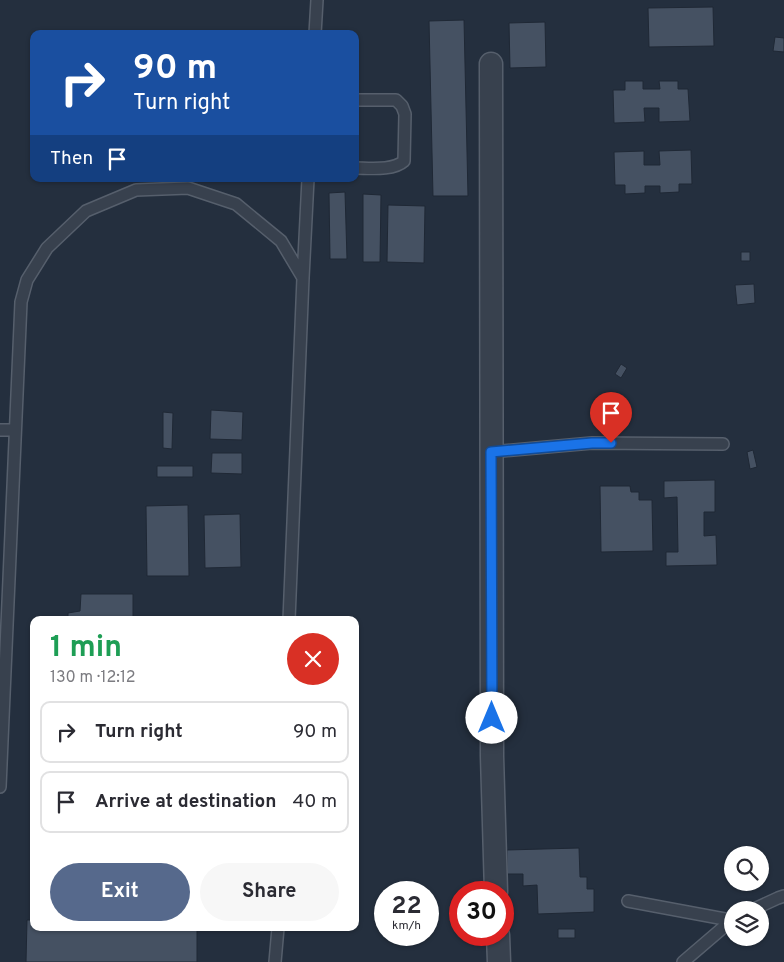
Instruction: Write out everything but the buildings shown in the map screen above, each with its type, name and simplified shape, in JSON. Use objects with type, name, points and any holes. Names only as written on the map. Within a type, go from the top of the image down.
[{"type":"street","points":[[491,64],[492,756],[496,881]]},
{"type":"street","points":[[498,946],[499,962]]},
{"type":"lane","points":[[315,30],[317,0]]},
{"type":"lane","points":[[359,100],[396,100],[402,106],[405,114],[404,161],[400,165],[393,167],[359,168]]},
{"type":"lane","points":[[290,616],[302,278],[308,182]]},
{"type":"lane","points":[[0,784],[3,656],[21,302],[27,280],[46,248],[86,210],[136,190],[188,188],[236,204],[281,241],[302,278]]},
{"type":"lane","points":[[0,430],[15,430]]},
{"type":"lane","points":[[491,452],[592,443],[723,444]]},
{"type":"lane","points":[[769,902],[784,896]]},
{"type":"lane","points":[[628,901],[724,919]]},
{"type":"lane","points":[[683,962],[724,927]]},
{"type":"lane","points":[[275,962],[278,931]]},
{"type":"route","points":[[492,718],[491,452],[611,443]]}]
